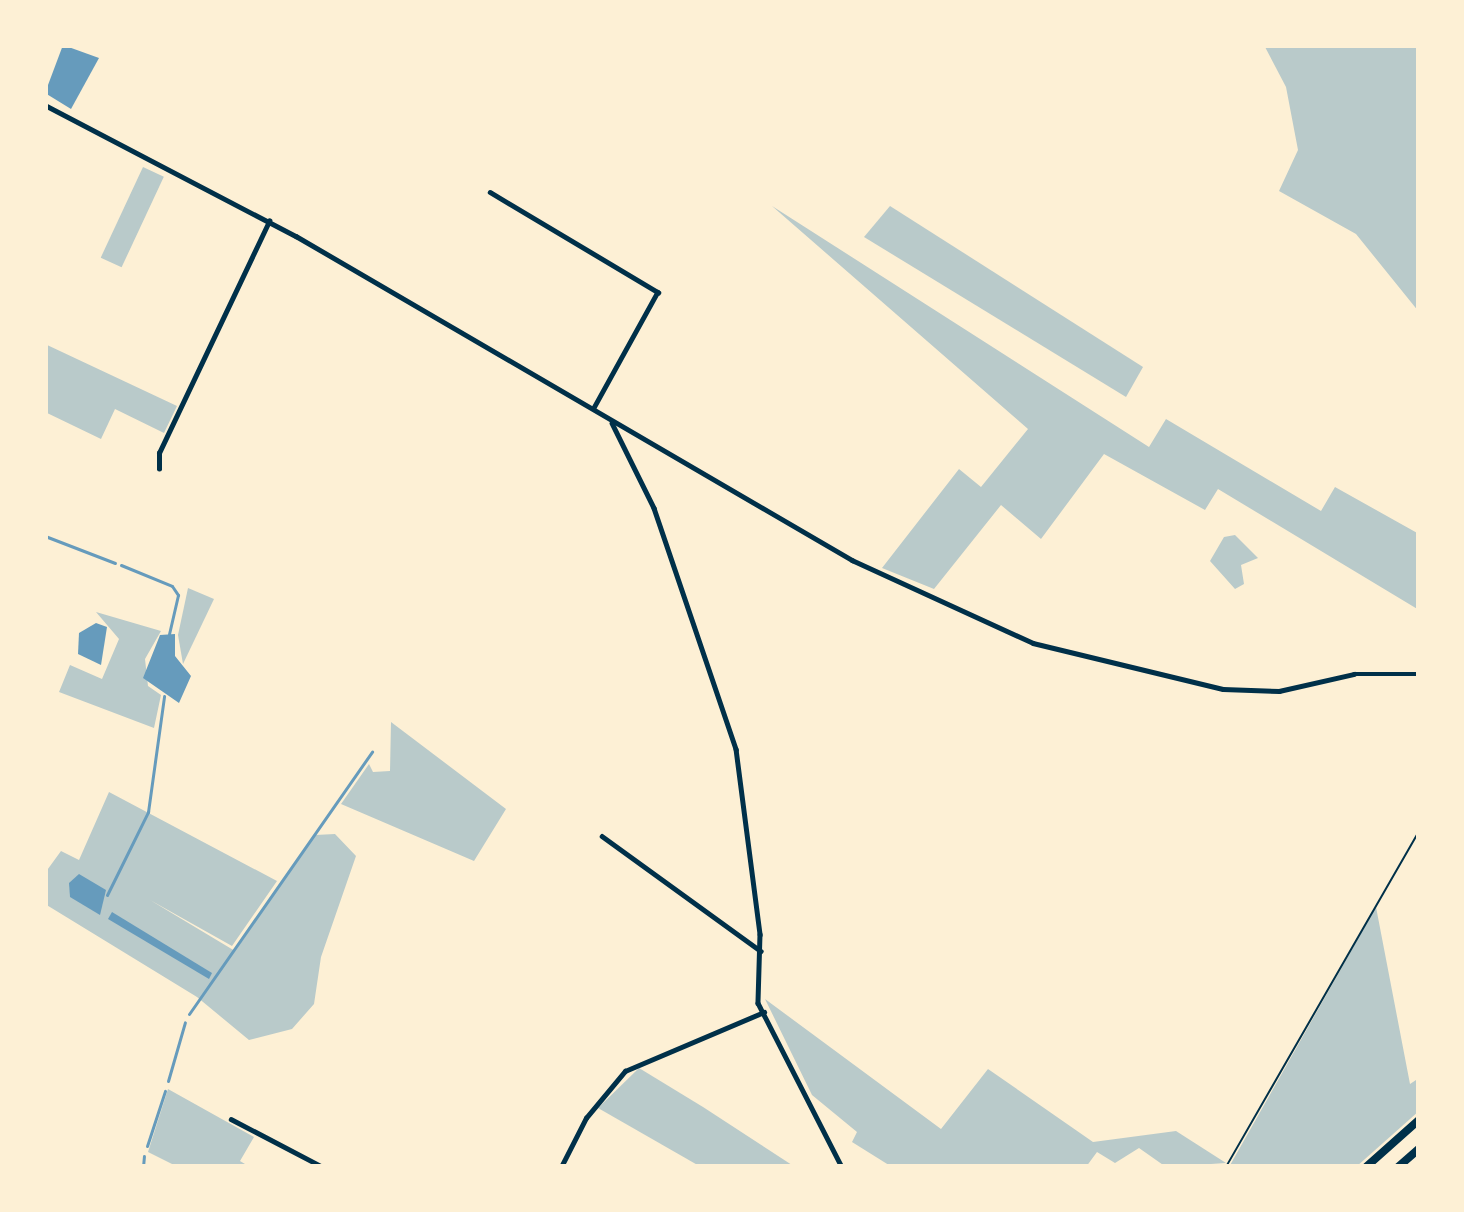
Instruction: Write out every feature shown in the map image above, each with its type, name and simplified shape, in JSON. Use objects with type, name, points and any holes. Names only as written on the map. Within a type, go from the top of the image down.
[{"type":"highway","points":[[1366,1167],[1419,1120]]},
{"type":"highway","points":[[1398,1167],[1419,1149]]},
{"type":"street","points":[[45,105],[269,221],[887,578],[1063,654],[1223,689],[1279,692],[1354,674],[1419,674]]},
{"type":"street","points":[[490,192],[658,292],[656,307],[593,409]]},
{"type":"street","points":[[159,470],[159,452],[269,221]]},
{"type":"street","points":[[610,418],[654,508],[736,749],[764,1012],[842,1167]]},
{"type":"street","points":[[602,836],[761,951]]},
{"type":"street","points":[[561,1167],[586,1118],[626,1071],[764,1012]]},
{"type":"street","points":[[231,1119],[323,1167]]},
{"type":"path","points":[[1226,1167],[1419,831]]},
{"type":"shaded area","points":[[1264,45],[1419,45],[1419,312],[1356,234],[1279,191],[1298,150],[1286,87]]},
{"type":"shaded area","points":[[143,167],[164,177],[122,267],[101,258]]},
{"type":"shaded area","points":[[772,206],[1149,447],[1166,419],[1321,511],[1335,487],[1419,534],[1419,610],[1218,489],[1205,510],[1104,454],[1041,539],[1001,505],[934,589],[882,568],[959,469],[981,487],[1028,429]]},
{"type":"shaded area","points":[[890,206],[1143,367],[1126,397],[864,237]]},
{"type":"shaded area","points":[[45,344],[177,406],[164,433],[115,409],[101,439],[45,412]]},
{"type":"shaded area","points":[[1235,535],[1258,558],[1241,565],[1244,584],[1235,589],[1210,561],[1224,537]]},
{"type":"shaded area","points":[[188,588],[214,599],[183,664],[178,635]]},
{"type":"shaded area","points":[[96,612],[161,631],[145,659],[148,686],[161,695],[154,728],[59,692],[70,665],[102,679],[119,639]]},
{"type":"shaded area","points":[[391,722],[506,809],[474,861],[341,804],[369,764],[373,772],[390,771]]},
{"type":"shaded area","points":[[109,792],[277,881],[232,946],[150,900],[235,951],[315,835],[335,834],[356,856],[321,957],[314,1004],[292,1029],[249,1040],[197,997],[45,904],[45,873],[61,851],[79,860]]},
{"type":"shaded area","points":[[1376,907],[1410,1084],[1419,1078],[1419,1111],[1356,1167],[1229,1167]]},
{"type":"shaded area","points":[[765,999],[941,1129],[988,1069],[1093,1142],[1176,1131],[1226,1163],[1166,1167],[1139,1148],[1115,1163],[1097,1152],[1086,1167],[892,1167],[852,1142],[857,1132],[812,1095]]},
{"type":"shaded area","points":[[639,1068],[795,1167],[701,1167],[598,1108]]},
{"type":"shaded area","points":[[168,1089],[254,1137],[240,1161],[250,1167],[178,1167],[148,1152]]},
{"type":"water","points":[[63,45],[99,58],[71,109],[45,93]]},
{"type":"water","points":[[96,623],[107,627],[101,665],[78,654],[79,633]]},
{"type":"water","points":[[175,634],[175,656],[191,676],[179,703],[143,678],[160,635]]},
{"type":"water","points":[[79,874],[106,890],[100,915],[70,897],[69,883]]},
{"type":"water","points":[[112,912],[212,973],[209,979],[108,919]]},
{"type":"waterway","points":[[45,536],[115,563]]},
{"type":"waterway","points":[[121,565],[172,586],[178,595],[169,634]]},
{"type":"waterway","points":[[107,895],[148,812],[164,696]]},
{"type":"waterway","points":[[189,1014],[372,752]]},
{"type":"waterway","points":[[168,1081],[185,1022]]},
{"type":"waterway","points":[[147,1146],[165,1091]]},
{"type":"waterway","points":[[143,1167],[144,1156]]}]
